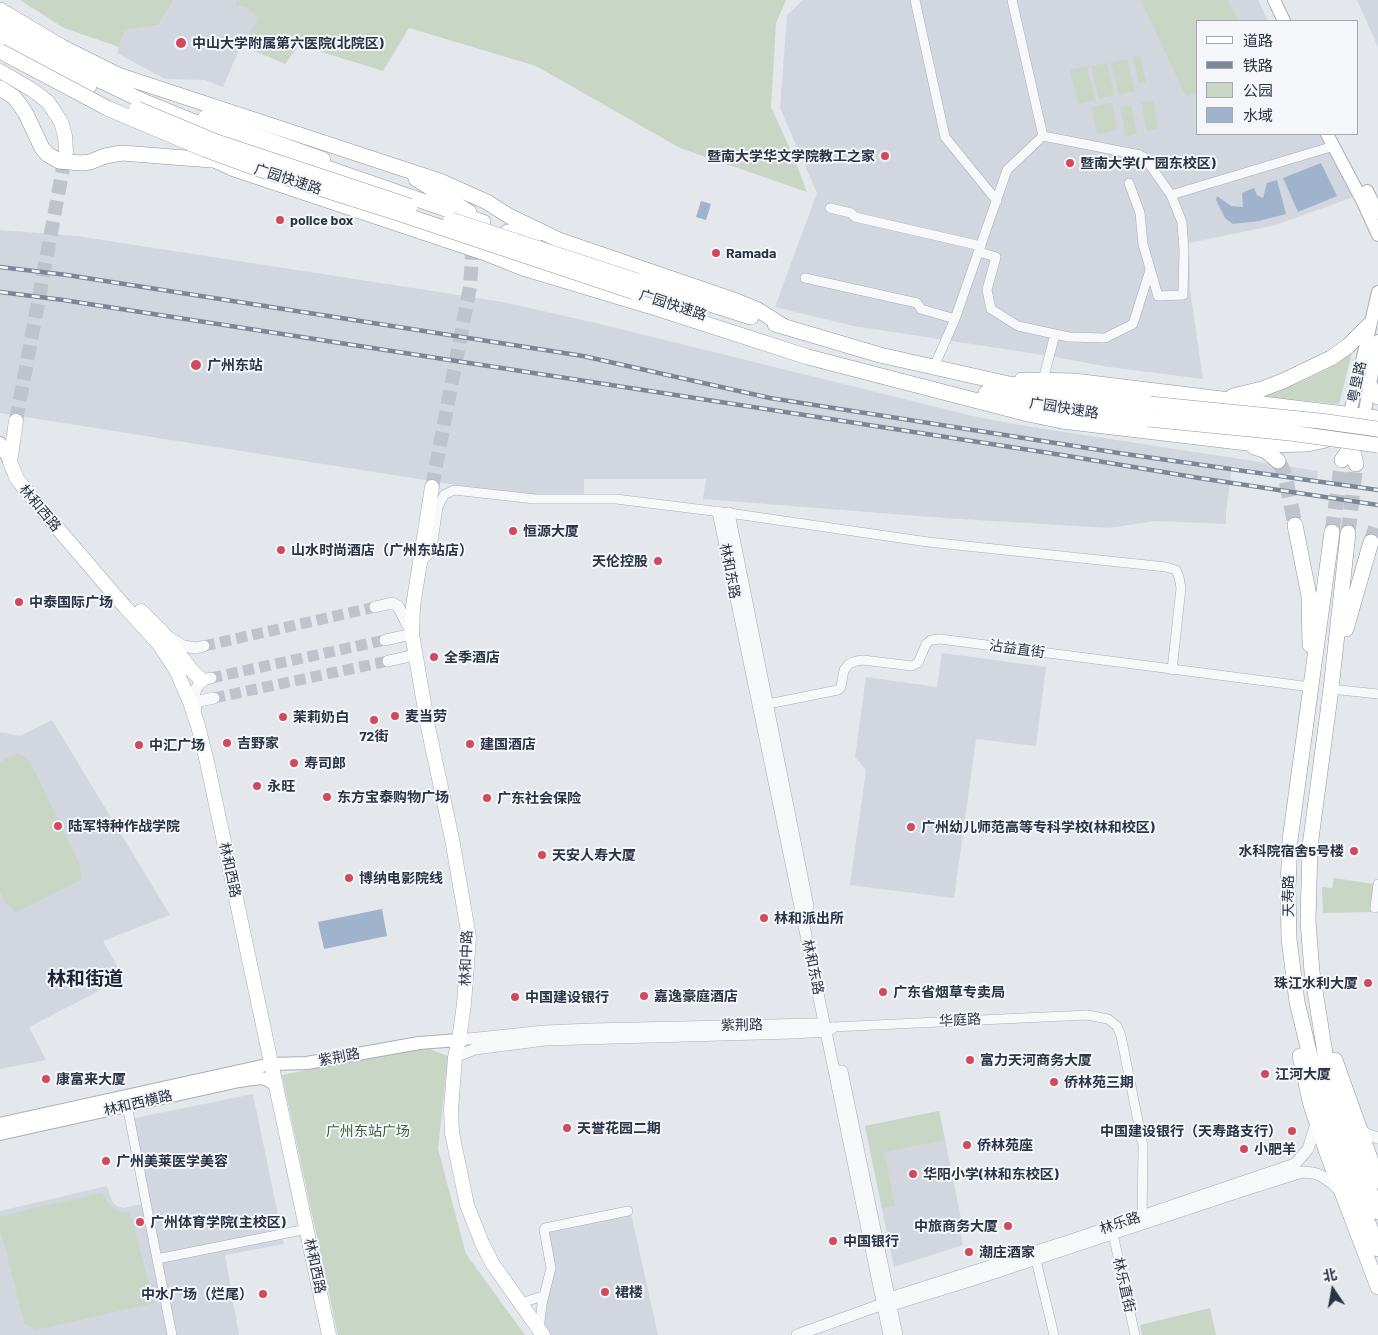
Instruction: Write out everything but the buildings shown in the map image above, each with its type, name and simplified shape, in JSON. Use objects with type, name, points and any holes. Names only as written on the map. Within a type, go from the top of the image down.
[{"type":"highway","points":[[0,10],[62,47],[145,102],[192,121],[483,222]]},
{"type":"highway","points":[[0,24],[89,75],[107,77],[440,181],[487,202],[509,216],[559,240],[731,299],[758,310],[785,327]]},
{"type":"highway","name":"广园快速路","points":[[0,38],[118,101],[160,120],[803,346],[947,384],[1040,405],[1281,416],[1378,430]]},
{"type":"highway","points":[[0,44],[66,81],[89,104],[234,170],[488,254],[523,268],[832,364],[1001,408],[1054,419],[1246,443],[1264,445],[1307,444],[1353,438],[1378,430]]},
{"type":"highway","name":"广园快速路","points":[[0,51],[106,108],[252,167],[636,286],[880,355],[990,380],[1149,411],[1378,445]]},
{"type":"highway","points":[[107,77],[205,117]]},
{"type":"highway","points":[[0,89],[14,97],[26,114],[42,148],[47,154],[59,161],[90,162],[105,156],[122,153],[215,161]]},
{"type":"highway","points":[[396,167],[457,203],[491,229],[496,236],[488,254]]},
{"type":"highway","points":[[523,268],[505,247],[502,241],[504,234],[517,231],[559,240]]},
{"type":"highway","points":[[1225,398],[1262,389],[1331,358],[1348,346],[1369,325]]},
{"type":"highway","points":[[832,364],[947,384]]},
{"type":"highway","points":[[990,380],[1074,381],[1311,408],[1364,416],[1353,438],[1349,462]]},
{"type":"highway","points":[[1369,385],[1378,398]]},
{"type":"highway","points":[[1246,443],[1259,435],[1263,428],[1264,418],[1262,411],[1255,402]]},
{"type":"highway","points":[[1311,408],[1331,419],[1353,438]]},
{"type":"highway","points":[[1246,443],[1266,452],[1278,461]]},
{"type":"highway","points":[[1295,525],[1309,596],[1311,687]]},
{"type":"highway","name":"天寿路","points":[[1332,532],[1290,840],[1288,888],[1289,938],[1297,1002],[1318,1089],[1378,1249]]},
{"type":"highway","name":"天寿路","points":[[1348,533],[1331,689],[1310,846],[1308,898],[1311,956],[1327,1066],[1347,1133],[1378,1212]]},
{"type":"highway","points":[[1331,689],[1349,615],[1371,542]]},
{"type":"highway","points":[[1296,792],[1316,795]]},
{"type":"highway","points":[[1297,1002],[1300,1056],[1311,1105],[1378,1287]]},
{"type":"highway","points":[[1318,1004],[1358,1128],[1378,1181]]},
{"type":"main road","points":[[1265,0],[1275,20]]},
{"type":"main road","points":[[1274,0],[1284,20]]},
{"type":"main road","points":[[0,71],[34,91],[48,102],[61,122],[65,136],[66,152]]},
{"type":"main road","points":[[205,117],[352,169]]},
{"type":"main road","points":[[1335,140],[1375,204],[1378,213]]},
{"type":"main road","points":[[1335,140],[1378,235]]},
{"type":"main road","name":"粤垦路","points":[[1364,416],[1369,325],[1378,292]]},
{"type":"main road","name":"粤垦路","points":[[1364,416],[1377,351]]},
{"type":"main road","points":[[10,462],[16,421]]},
{"type":"main road","name":"林和西路","points":[[0,443],[17,479],[125,607],[159,644],[181,681],[198,726],[330,1335]]},
{"type":"main road","name":"林和西路","points":[[10,462],[25,476],[126,595],[164,633],[192,672],[206,679]]},
{"type":"main road","name":"林和中路","points":[[432,487],[413,606],[412,634],[469,937],[459,1040],[455,1057],[451,1110],[452,1133],[467,1205],[482,1243],[492,1263],[541,1333]]},
{"type":"main road","name":"紫荆路","points":[[271,1064],[307,1063],[419,1043],[459,1040]]},
{"type":"main road","name":"林和西横路","points":[[0,1134],[271,1064]]},
{"type":"main road","name":"林和西横路","points":[[0,1124],[251,1078],[266,1079],[275,1085]]},
{"type":"street","points":[[915,0],[945,137],[997,201]]},
{"type":"street","points":[[1012,0],[1043,136]]},
{"type":"street","points":[[934,367],[955,319],[1007,170],[1043,136]]},
{"type":"street","points":[[1043,136],[1140,155],[1145,158],[1171,195],[1182,222],[1184,251],[1182,295],[1158,296],[1142,244],[1140,213],[1130,183]]},
{"type":"street","points":[[1171,195],[1335,140]]},
{"type":"street","points":[[830,208],[851,213],[854,217],[980,249],[996,257],[987,290],[991,309],[1018,326],[1069,337],[1105,338],[1133,324],[1150,270]]},
{"type":"street","points":[[805,278],[917,303],[921,309],[955,319]]},
{"type":"street","points":[[1044,380],[1055,334]]},
{"type":"street","points":[[420,563],[430,554],[432,548],[438,507],[444,495],[454,490],[542,500],[616,499],[723,512],[928,542],[1166,567],[1176,570],[1180,577],[1181,588],[1172,670]]},
{"type":"street","name":"林和东路","points":[[723,512],[828,1027],[888,1302],[897,1335]]},
{"type":"street","points":[[375,607],[392,603],[398,606],[412,634],[385,640]]},
{"type":"street","points":[[164,633],[176,643],[200,647],[185,653],[182,658],[181,681]]},
{"type":"street","name":"沾益直街","points":[[762,705],[838,690],[841,687],[844,670],[849,664],[856,661],[863,660],[912,666],[918,663],[926,644],[931,640],[952,640],[1311,687]]},
{"type":"street","points":[[388,660],[415,655]]},
{"type":"street","points":[[198,726],[195,702],[196,689],[206,679]]},
{"type":"street","points":[[1331,689],[1378,694]]},
{"type":"street","points":[[195,702],[214,698]]},
{"type":"street","points":[[1375,908],[1378,884]]},
{"type":"street","name":"华庭路","points":[[828,1027],[1087,1015],[1108,1019],[1117,1026],[1121,1036],[1143,1146],[1142,1221]]},
{"type":"street","name":"紫荆路","points":[[459,1040],[545,1031],[591,1029],[828,1027]]},
{"type":"street","name":"紫荆路","points":[[455,1057],[484,1047],[545,1040],[828,1027]]},
{"type":"street","points":[[126,1101],[172,1335]]},
{"type":"street","name":"林乐路","points":[[888,1302],[1036,1260],[1113,1234],[1142,1221],[1295,1164],[1308,1149],[1316,1124],[1311,1105]]},
{"type":"street","points":[[1358,1128],[1366,1134],[1378,1138]]},
{"type":"street","name":"林乐路","points":[[797,1335],[888,1302],[1302,1172],[1313,1172],[1325,1177],[1343,1194]]},
{"type":"street","points":[[541,1333],[544,1296],[551,1268],[545,1228],[628,1211]]},
{"type":"street","points":[[157,1259],[307,1229]]},
{"type":"street","name":"林乐直街","points":[[1113,1234],[1136,1335]]},
{"type":"street","points":[[1036,1260],[1054,1335]]},
{"type":"street","points":[[521,1303],[544,1296]]},
{"type":"street","name":"林和东路","points":[[888,1302],[889,1335]]},
{"type":"shaded area","name":"中山大学附属第六医院(北院区)","points":[[174,0],[236,0],[235,4],[246,7],[260,18],[241,45],[223,87],[205,80],[165,79],[117,53],[125,30],[158,25]]},
{"type":"shaded area","name":"暨南大学(广园东校区)","points":[[803,0],[1258,0],[1268,20],[1196,20],[1196,135],[1322,135],[1353,197],[1276,225],[1189,243],[1190,290],[1203,379],[1109,367],[854,326],[775,307],[817,193],[780,108],[787,15]]},
{"type":"shaded area","points":[[1357,0],[1378,0],[1378,47]]},
{"type":"shaded area","name":"广州东站","points":[[0,230],[77,236],[503,302],[977,417],[1318,471],[1317,481],[1232,466],[1226,524],[1155,521],[1108,528],[944,518],[703,499],[706,479],[584,479],[584,497],[520,495],[0,413]]},
{"type":"shaded area","name":"广州幼儿师范高等专科学校(林和校区)","points":[[942,653],[1046,667],[1036,746],[976,739],[954,898],[850,885],[866,770],[855,757],[866,677],[937,687]]},
{"type":"shaded area","name":"陆军特种作战学院","points":[[52,720],[170,915],[103,941],[124,978],[29,1027],[46,1060],[0,1069],[0,732],[20,736]]},
{"type":"shaded area","name":"广州体育学院(主校区)","points":[[253,1094],[284,1244],[225,1255],[239,1335],[0,1335],[0,1211],[107,1186],[112,1201],[117,1206],[124,1208],[146,1203],[130,1119]]},
{"type":"shaded area","name":"华阳小学(林和东校区)","points":[[939,1111],[961,1218],[958,1221],[963,1245],[894,1267],[865,1126]]},
{"type":"shaded area","points":[[631,1214],[658,1335],[547,1335],[543,1328],[547,1291],[554,1265],[546,1230]]},
{"type":"green space","points":[[20,0],[174,0],[158,25],[125,30],[119,47],[64,28]]},
{"type":"green space","points":[[236,0],[786,0],[776,23],[771,107],[793,155],[807,192],[680,148],[536,66],[409,28],[383,71],[299,45],[285,64],[241,45],[259,18],[246,7],[235,5]]},
{"type":"green space","points":[[1141,0],[1228,0],[1238,20],[1196,20],[1196,92],[1186,97]]},
{"type":"green space","points":[[1140,56],[1146,82],[1139,84],[1133,57]]},
{"type":"green space","points":[[1127,59],[1135,91],[1119,95],[1111,62]]},
{"type":"green space","points":[[1107,63],[1114,95],[1099,99],[1091,66]]},
{"type":"green space","points":[[1087,66],[1095,100],[1078,104],[1070,70]]},
{"type":"green space","points":[[1153,101],[1158,129],[1147,131],[1141,103]]},
{"type":"green space","points":[[1112,103],[1117,130],[1097,134],[1092,107]]},
{"type":"green space","points":[[1131,105],[1137,134],[1126,137],[1120,107]]},
{"type":"green space","points":[[1353,349],[1339,404],[1264,397],[1330,368]]},
{"type":"green space","points":[[18,753],[30,762],[79,863],[82,879],[16,912],[5,902],[0,892],[0,762]]},
{"type":"green space","points":[[1334,878],[1374,884],[1371,912],[1323,913],[1322,887],[1332,888]]},
{"type":"green space","name":"广州东站广场","points":[[424,1047],[448,1056],[438,1149],[466,1254],[525,1335],[338,1335],[282,1075]]},
{"type":"green space","points":[[939,1111],[945,1140],[884,1152],[895,1206],[882,1208],[865,1126]]},
{"type":"green space","points":[[101,1193],[117,1211],[130,1212],[154,1303],[36,1330],[24,1323],[0,1228],[0,1216]]},
{"type":"green space","points":[[1210,1308],[1216,1335],[1142,1335],[1140,1325]]},
{"type":"water","points":[[1321,163],[1337,196],[1298,212],[1283,178]]},
{"type":"water","points":[[1277,180],[1286,214],[1259,221],[1233,224],[1225,218],[1216,200],[1217,196],[1231,206],[1243,207],[1242,193],[1254,188],[1257,195],[1263,198],[1267,183]]},
{"type":"water","points":[[701,201],[711,204],[706,220],[696,217]]},
{"type":"water","points":[[382,909],[387,936],[324,949],[318,922]]},
{"type":"tunnel","points":[[16,421],[66,152]]},
{"type":"tunnel","points":[[432,487],[470,287],[472,256],[468,239]]},
{"type":"tunnel","points":[[1332,532],[1342,460]]},
{"type":"tunnel","points":[[1278,461],[1286,480],[1295,525]]},
{"type":"tunnel","points":[[1348,533],[1356,464]]},
{"type":"tunnel","points":[[1371,542],[1378,520]]},
{"type":"tunnel","points":[[204,646],[375,607]]},
{"type":"tunnel","points":[[211,678],[385,640]]},
{"type":"tunnel","points":[[214,698],[388,661]]},
{"type":"railway","points":[[0,267],[67,275],[583,356],[770,398],[1125,454],[1378,490]]},
{"type":"railway","points":[[0,292],[63,300],[1378,505]]},
{"type":"place","name":"中山大学附属第六医院(北院区)","points":[[181,43]]},
{"type":"place","name":"暨南大学华文学院教工之家","points":[[885,156]]},
{"type":"place","name":"暨南大学(广园东校区)","points":[[1070,163]]},
{"type":"place","name":"police box","points":[[280,220]]},
{"type":"place","name":"Ramada","points":[[716,253]]},
{"type":"place","name":"广州东站","points":[[196,365]]},
{"type":"place","name":"恒源大厦","points":[[513,531]]},
{"type":"place","name":"山水时尚酒店（广州东站店）","points":[[281,550]]},
{"type":"place","name":"天伦控股","points":[[658,561]]},
{"type":"place","name":"中泰国际广场","points":[[19,602]]},
{"type":"place","name":"全季酒店","points":[[434,657]]},
{"type":"place","name":"麦当劳","points":[[395,716]]},
{"type":"place","name":"茉莉奶白","points":[[283,717]]},
{"type":"place","name":"72街","points":[[374,720]]},
{"type":"place","name":"吉野家","points":[[227,743]]},
{"type":"place","name":"建国酒店","points":[[470,744]]},
{"type":"place","name":"中汇广场","points":[[139,745]]},
{"type":"place","name":"寿司郎","points":[[294,763]]},
{"type":"place","name":"永旺","points":[[257,786]]},
{"type":"place","name":"东方宝泰购物广场","points":[[327,797]]},
{"type":"place","name":"广东社会保险","points":[[487,798]]},
{"type":"place","name":"陆军特种作战学院","points":[[58,826]]},
{"type":"place","name":"广州幼儿师范高等专科学校(林和校区)","points":[[911,827]]},
{"type":"place","name":"水科院宿舍5号楼","points":[[1354,851]]},
{"type":"place","name":"天安人寿大厦","points":[[542,855]]},
{"type":"place","name":"博纳电影院线","points":[[349,878]]},
{"type":"place","name":"林和派出所","points":[[764,918]]},
{"type":"place","name":"珠江水利大厦","points":[[1368,983]]},
{"type":"place","name":"广东省烟草专卖局","points":[[883,992]]},
{"type":"place","name":"嘉逸豪庭酒店","points":[[644,996]]},
{"type":"place","name":"中国建设银行","points":[[515,997]]},
{"type":"place","name":"富力天河商务大厦","points":[[970,1060]]},
{"type":"place","name":"江河大厦","points":[[1265,1074]]},
{"type":"place","name":"康富来大厦","points":[[46,1079]]},
{"type":"place","name":"侨林苑三期","points":[[1054,1082]]},
{"type":"place","name":"天誉花园二期","points":[[567,1128]]},
{"type":"place","name":"中国建设银行（天寿路支行）","points":[[1292,1131]]},
{"type":"place","name":"侨林苑座","points":[[967,1145]]},
{"type":"place","name":"小肥羊","points":[[1244,1149]]},
{"type":"place","name":"广州美莱医学美容","points":[[106,1161]]},
{"type":"place","name":"华阳小学(林和东校区)","points":[[913,1174]]},
{"type":"place","name":"广州体育学院(主校区)","points":[[140,1222]]},
{"type":"place","name":"中旅商务大厦","points":[[1008,1226]]},
{"type":"place","name":"中国银行","points":[[833,1241]]},
{"type":"place","name":"潮庄酒家","points":[[969,1252]]},
{"type":"place","name":"裙楼","points":[[605,1292]]},
{"type":"place","name":"中水广场（烂尾）","points":[[263,1294]]},
{"type":"district","name":"林和街道","points":[[85,979]]}]
